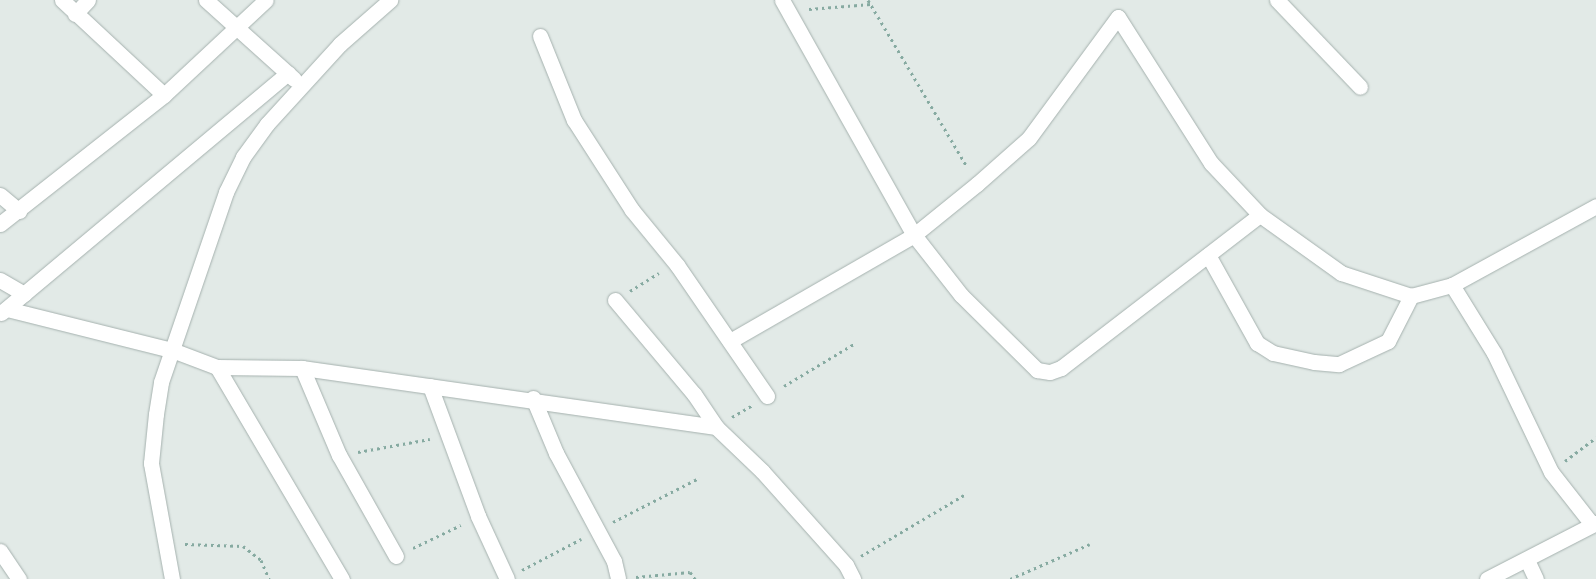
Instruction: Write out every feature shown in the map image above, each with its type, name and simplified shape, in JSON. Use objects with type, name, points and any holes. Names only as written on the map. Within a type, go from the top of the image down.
[{"type":"street","points":[[62,0],[164,95]]},
{"type":"street","points":[[75,14],[88,0]]},
{"type":"street","points":[[206,0],[300,86]]},
{"type":"street","points":[[0,224],[20,211],[164,95],[266,0]]},
{"type":"street","points":[[172,579],[164,544],[151,463],[161,382],[226,192],[243,157],[300,86],[390,0]]},
{"type":"street","points":[[1277,0],[1360,87]]},
{"type":"street","points":[[786,5],[914,235],[961,296],[1020,357],[1037,370],[1050,372],[1061,368],[1260,215]]},
{"type":"street","points":[[730,341],[914,235],[977,184],[1029,138],[1118,17],[1211,163],[1260,215],[1341,273],[1411,296],[1452,285],[1596,206]]},
{"type":"street","points":[[540,36],[574,120],[632,210],[677,265],[767,396]]},
{"type":"street","points":[[3,311],[288,73]]},
{"type":"street","points":[[0,194],[20,211]]},
{"type":"street","points":[[1208,256],[1256,343],[1273,353],[1314,362],[1339,364],[1388,341],[1411,296]]},
{"type":"street","points":[[0,280],[24,294]]},
{"type":"street","points":[[1452,285],[1494,353],[1551,472],[1593,523],[1527,560],[1487,579]]},
{"type":"street","points":[[615,300],[694,394],[716,427],[762,471],[846,565],[853,579]]},
{"type":"street","points":[[3,311],[172,350],[217,367],[302,368],[532,398],[716,427]]},
{"type":"street","points":[[217,367],[342,579]]},
{"type":"street","points":[[302,368],[339,455],[396,556]]},
{"type":"street","points":[[430,386],[478,516],[506,579]]},
{"type":"street","points":[[532,398],[596,531],[614,561],[618,579]]},
{"type":"street","points":[[0,551],[19,579]]},
{"type":"street","points":[[1527,560],[1536,579]]},
{"type":"path","points":[[868,0],[977,184]]},
{"type":"path","points":[[786,5],[871,4]]},
{"type":"path","points":[[615,300],[677,265]]},
{"type":"path","points":[[339,455],[448,436]]},
{"type":"path","points":[[1551,472],[1596,438]]},
{"type":"path","points":[[506,579],[698,478]]},
{"type":"path","points":[[846,565],[964,495]]},
{"type":"path","points":[[396,556],[478,516]]},
{"type":"path","points":[[164,544],[243,546],[261,560],[269,579]]},
{"type":"path","points":[[1010,579],[1090,544]]},
{"type":"path","points":[[618,579],[690,572],[695,579]]}]
